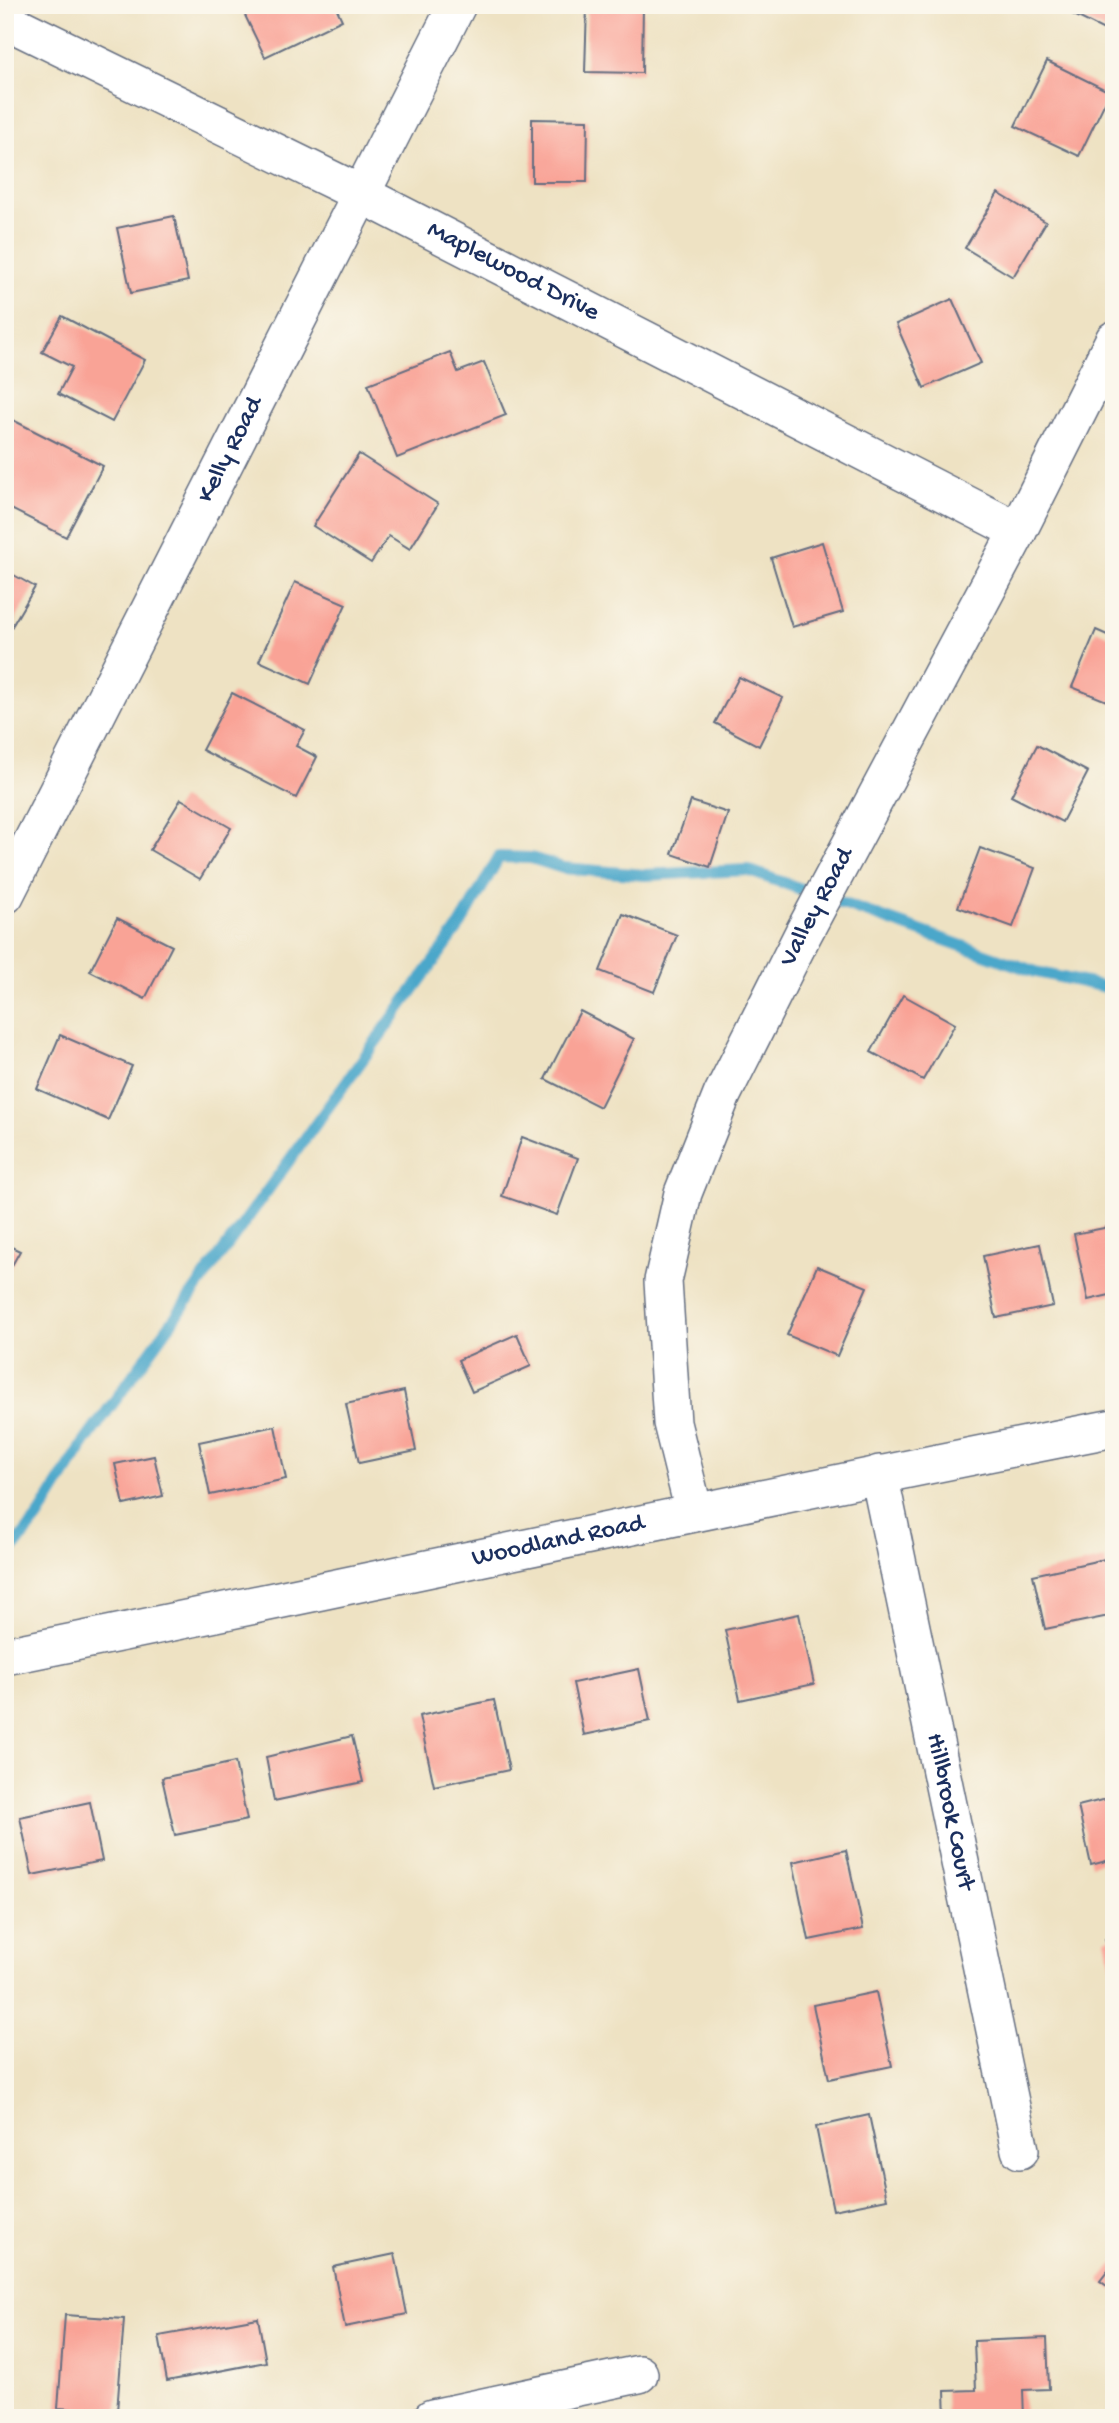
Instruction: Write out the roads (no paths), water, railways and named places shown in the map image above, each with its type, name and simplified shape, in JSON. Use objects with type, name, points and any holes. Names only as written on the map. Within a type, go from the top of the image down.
[{"type":"street","name":"Kelly Road","points":[[5,895],[457,5]]},
{"type":"street","name":"Maplewood Drive","points":[[5,20],[360,194],[1018,531]]},
{"type":"street","name":"Valley Road","points":[[694,1512],[672,1423],[663,1281],[683,1193],[722,1095],[796,946],[1018,531],[1114,340]]},
{"type":"street","name":"Woodland Road","points":[[5,1656],[694,1512],[1114,1428]]},
{"type":"street","name":"Hillbrook Court","points":[[879,1474],[1020,2150]]},
{"type":"street","points":[[432,2418],[639,2374]]},
{"type":"waterway","points":[[5,1558],[37,1519],[84,1443],[461,924],[499,857],[531,858],[563,868],[645,875],[747,870],[1036,972],[1114,989]]}]
